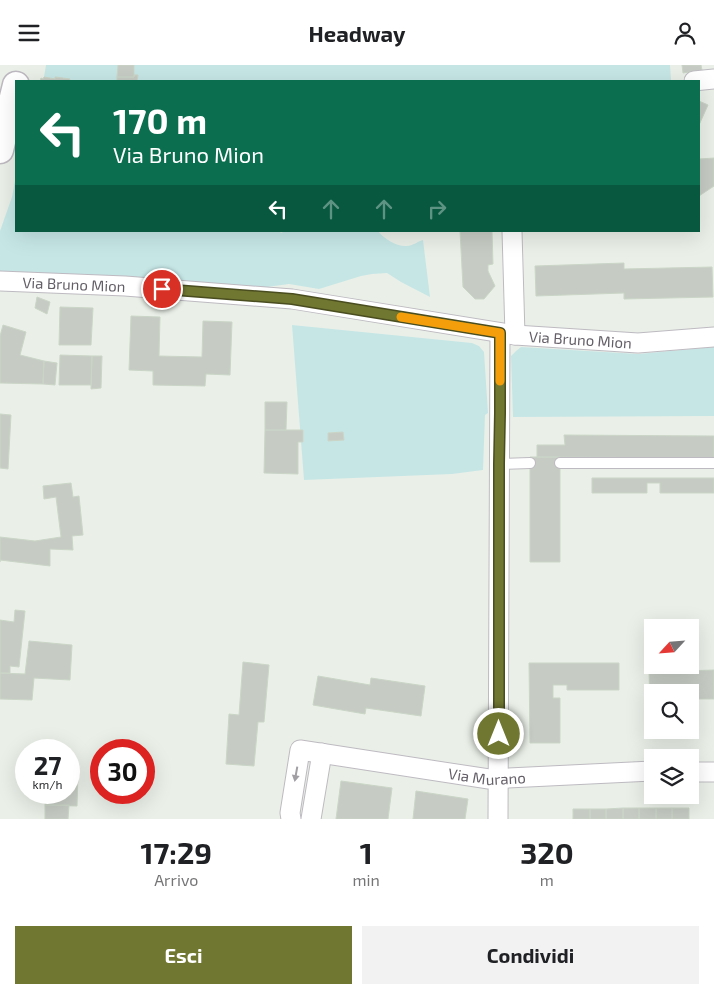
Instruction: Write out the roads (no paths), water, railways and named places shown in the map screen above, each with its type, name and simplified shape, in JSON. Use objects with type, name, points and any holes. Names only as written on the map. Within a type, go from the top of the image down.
[{"type":"street","points":[[18,80],[21,65]]},
{"type":"street","points":[[700,80],[714,79]]},
{"type":"street","points":[[0,150],[3,124],[15,89]]},
{"type":"street","points":[[498,819],[500,413],[508,334],[512,232]]},
{"type":"street","name":"Via Bruno Mion","points":[[0,281],[125,286],[292,299],[508,334],[638,343],[714,337]]},
{"type":"street","name":"Via Murano","points":[[291,819],[290,813],[300,750],[477,777],[499,778],[644,771]]},
{"type":"street","points":[[311,819],[322,753]]},
{"type":"street","points":[[699,772],[714,772]]},
{"type":"lane","points":[[499,464],[530,463]]},
{"type":"lane","points":[[560,463],[714,463]]}]
